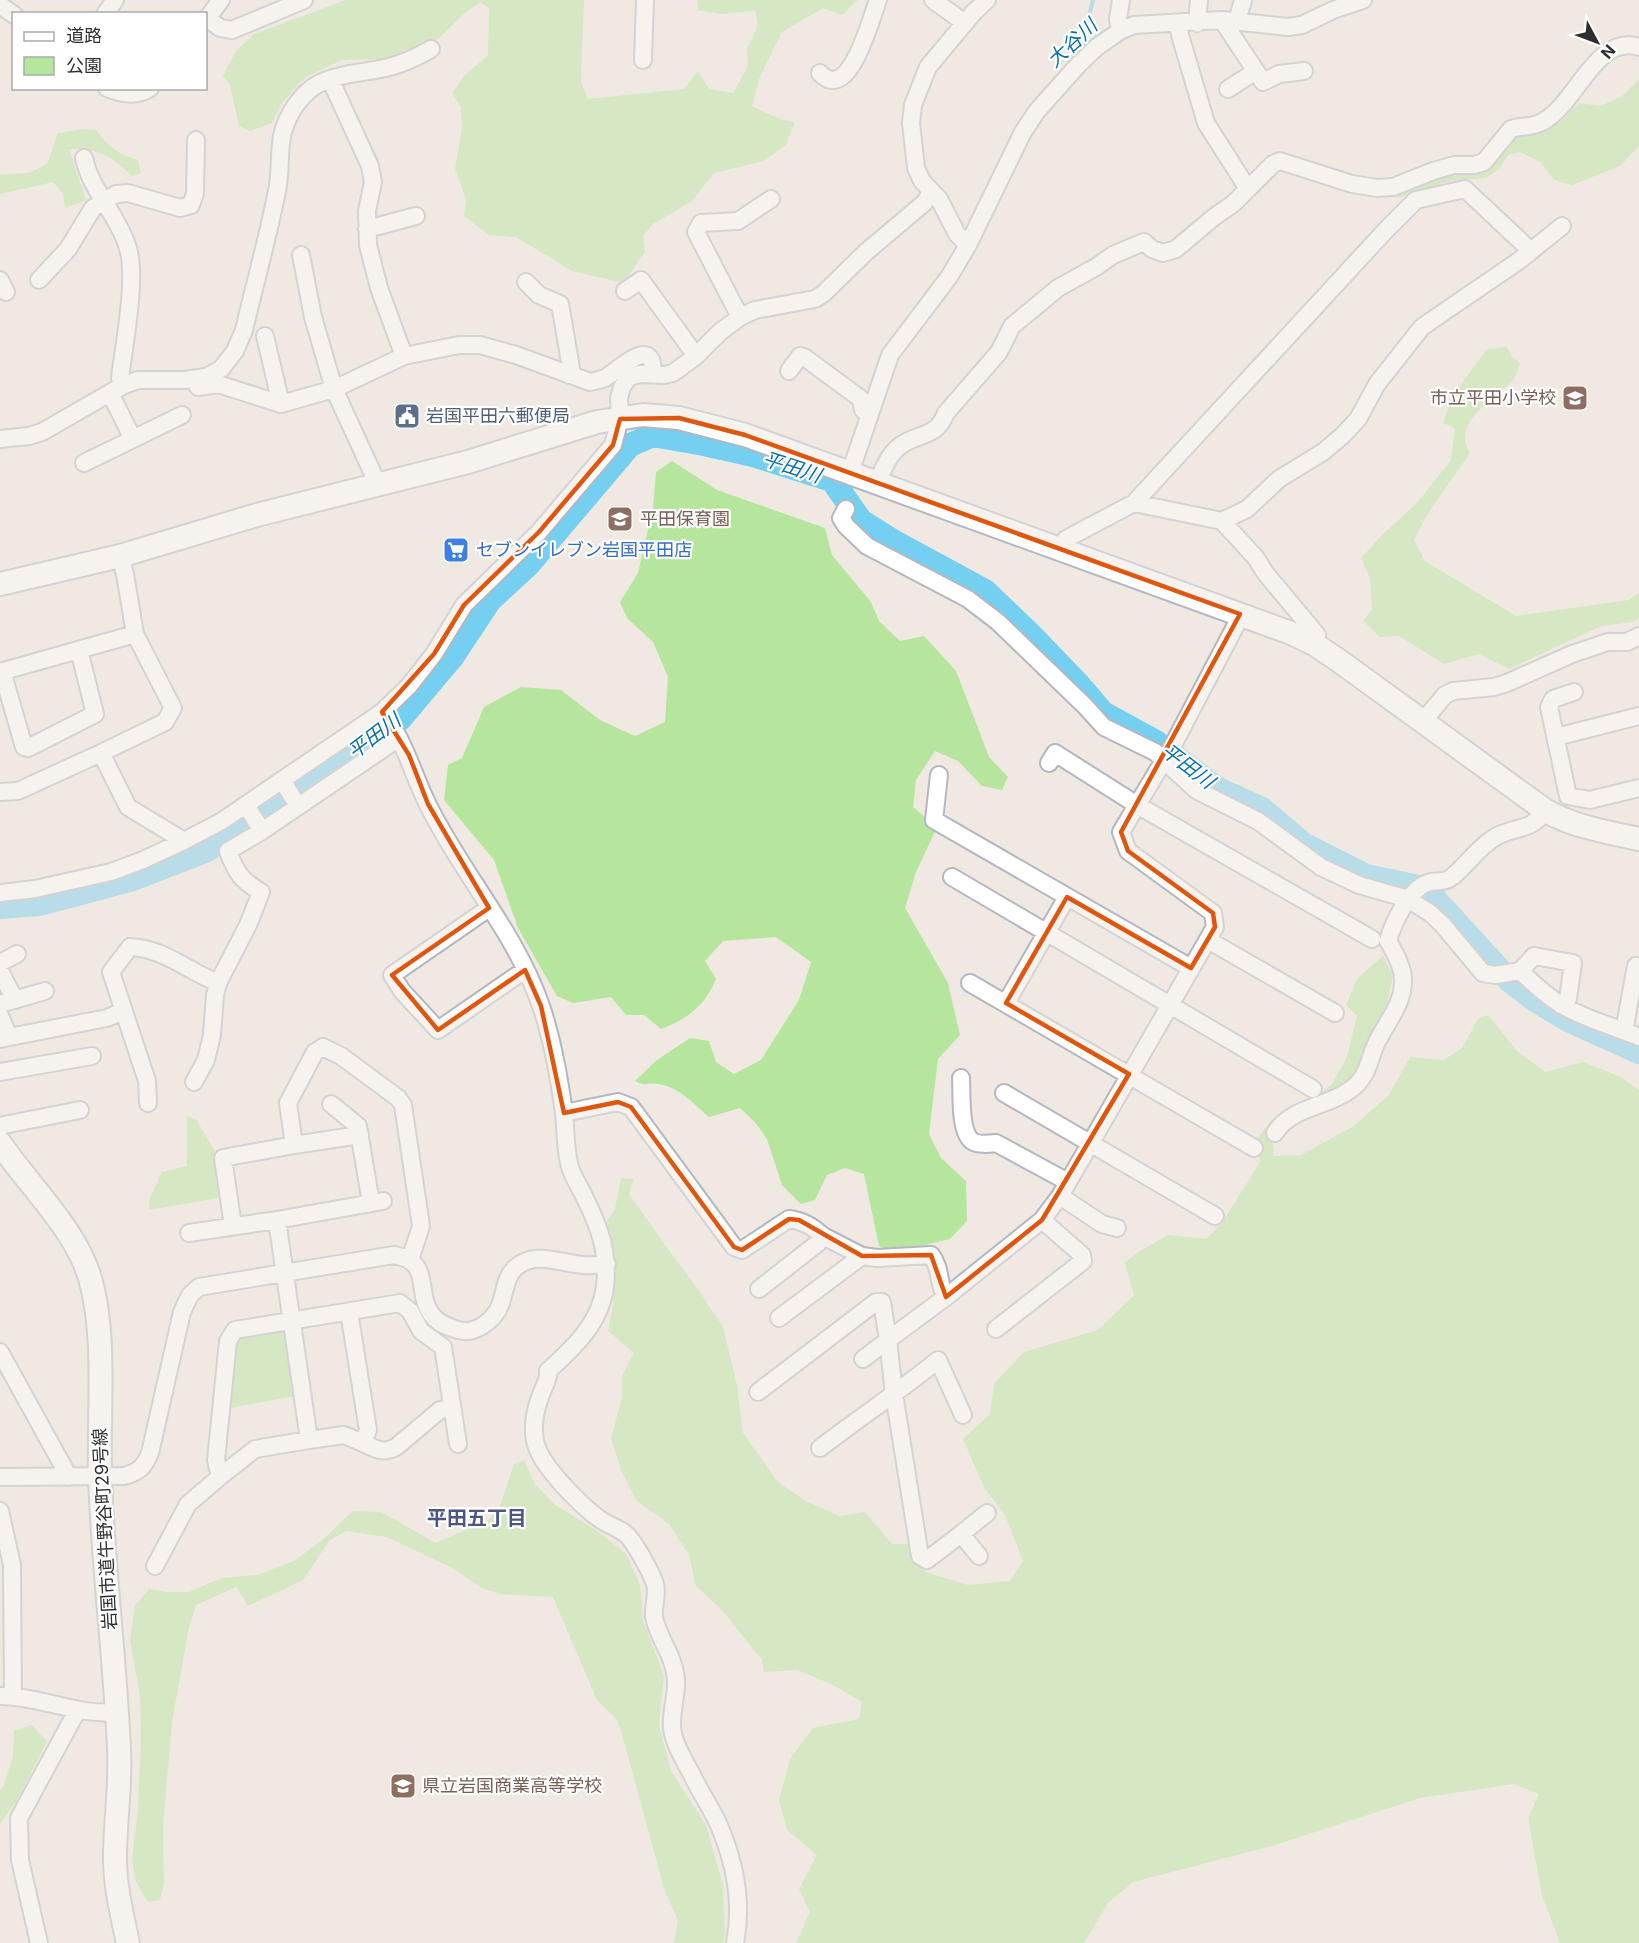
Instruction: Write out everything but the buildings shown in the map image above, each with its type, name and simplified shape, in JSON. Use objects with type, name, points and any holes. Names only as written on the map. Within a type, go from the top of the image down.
[{"type":"street","points":[[207,18],[221,0]]},
{"type":"street","points":[[207,20],[220,28],[232,30],[304,0]]},
{"type":"street","points":[[643,60],[645,0]]},
{"type":"street","points":[[820,73],[826,80],[834,81],[841,79],[849,72],[878,0]]},
{"type":"street","points":[[933,0],[965,23]]},
{"type":"street","points":[[968,244],[957,234],[939,199],[922,181],[916,168],[911,123],[913,105],[928,67],[987,0]]},
{"type":"street","points":[[1119,26],[1121,0]]},
{"type":"street","points":[[850,473],[890,355],[949,277],[968,244],[1023,132],[1036,111],[1079,64],[1119,26],[1178,23],[1198,13],[1236,13],[1288,27],[1302,25],[1333,10],[1363,0]]},
{"type":"street","points":[[1236,13],[1256,71],[1263,82],[1279,74],[1304,71]]},
{"type":"street","points":[[1178,23],[1206,123],[1248,189]]},
{"type":"street","points":[[877,483],[889,457],[901,445],[933,432],[942,425],[946,413],[999,352],[1012,326],[1058,288],[1113,255],[1144,242],[1152,249],[1163,252],[1176,249],[1233,204],[1273,164],[1280,161],[1325,177],[1377,188],[1406,183],[1454,165],[1474,165],[1484,162],[1510,129],[1542,122],[1559,110],[1576,90],[1585,74],[1610,51],[1621,45],[1639,47]]},
{"type":"street","points":[[0,439],[29,436],[42,432],[138,380],[185,380],[206,377],[221,369],[235,351],[244,330],[278,188],[280,150],[285,124],[304,96],[316,85],[348,73],[393,66],[415,58],[430,48]]},
{"type":"street","points":[[1228,89],[1256,71]]},
{"type":"street","points":[[330,80],[370,166],[373,182],[367,210],[368,245],[379,288],[404,356]]},
{"type":"street","points":[[113,90],[125,94],[143,93],[147,90]]},
{"type":"street","points":[[39,280],[68,249],[93,208],[116,194],[128,193],[180,208],[191,205],[195,193],[196,140]]},
{"type":"street","points":[[84,159],[87,171],[121,229],[128,247],[132,284],[120,378],[116,390],[133,439]]},
{"type":"street","points":[[1059,549],[1066,539],[1134,503],[1378,238],[1416,200],[1465,189],[1530,250]]},
{"type":"street","points":[[194,1082],[206,1060],[212,1035],[218,983],[248,925],[261,892],[247,884],[237,873],[228,851],[297,805],[391,725],[409,686],[434,654],[464,605],[539,532],[613,445],[620,419],[619,398],[622,387],[629,377],[640,374],[673,373],[740,317],[755,310],[815,299],[824,294],[866,252],[924,203],[932,192]]},
{"type":"street","points":[[740,317],[696,232],[701,223],[738,221],[771,199]]},
{"type":"street","points":[[368,229],[416,216]]},
{"type":"street","points":[[1222,521],[1247,508],[1280,479],[1323,452],[1342,436],[1358,419],[1377,384],[1422,327],[1458,304],[1562,226]]},
{"type":"street","points":[[301,255],[313,317],[334,389],[376,484]]},
{"type":"street","points":[[625,291],[641,280],[696,356]]},
{"type":"street","points":[[526,282],[539,295],[560,304],[571,368],[569,375]]},
{"type":"street","points":[[265,336],[281,404]]},
{"type":"street","points":[[152,380],[162,387],[183,389],[218,384],[281,404],[334,389],[404,356],[459,345],[480,345],[516,355],[590,382],[603,379],[633,357],[642,355],[648,357],[653,364],[653,374]]},
{"type":"street","points":[[789,371],[800,356],[804,357],[861,399],[863,410],[870,415]]},
{"type":"street","points":[[84,464],[182,415]]},
{"type":"street","points":[[0,584],[120,556],[257,515],[468,462],[597,422],[643,415],[679,418],[745,435],[1291,633],[1314,644],[1546,811],[1563,820],[1593,830],[1639,839]]},
{"type":"street","points":[[1134,503],[1222,521],[1256,558],[1317,635],[1314,644]]},
{"type":"street","points":[[846,509],[841,518],[867,546],[968,599],[998,622],[1104,727],[1149,749],[1167,753],[1196,790],[1258,821],[1321,867],[1359,885],[1415,893],[1483,973],[1495,975],[1517,972],[1534,956],[1573,963],[1568,999],[1562,1005]]},
{"type":"street","points":[[0,792],[18,791],[165,722],[173,708],[135,634],[120,556]]},
{"type":"street","points":[[863,1359],[946,1297],[1042,1220],[1064,1189],[1215,927],[1213,913],[1128,851],[1121,832],[1167,753],[1240,614]]},
{"type":"street","points":[[79,650],[95,714],[28,748],[24,747],[1,671],[135,634]]},
{"type":"street","points":[[1423,721],[1445,695],[1453,691],[1494,687],[1572,654],[1608,642],[1627,642],[1639,636]]},
{"type":"street","points":[[1574,692],[1553,699],[1549,707],[1568,796],[1590,800],[1639,788]]},
{"type":"street","points":[[1556,737],[1639,716]]},
{"type":"street","points":[[0,893],[35,889],[111,872],[143,860],[248,807],[284,783],[391,725]]},
{"type":"street","points":[[391,725],[409,755],[428,804],[510,941],[541,1006],[557,1067],[571,1170],[600,1229],[607,1264],[605,1289],[593,1322],[582,1339],[548,1371],[549,1377],[536,1411],[534,1431],[536,1447],[545,1463],[589,1510],[631,1538],[656,1585],[654,1616],[674,1660],[676,1701],[672,1720],[673,1736],[704,1801],[717,1821],[732,1864],[739,1899],[735,1943]]},
{"type":"street","points":[[101,753],[128,807],[184,841]]},
{"type":"street","points":[[1049,763],[1055,753],[1137,804],[1371,939]]},
{"type":"street","points":[[939,775],[934,820],[1191,968]]},
{"type":"street","points":[[284,783],[297,805]]},
{"type":"street","points":[[248,807],[261,829]]},
{"type":"street","points":[[1275,1133],[1280,1125],[1290,1118],[1349,1091],[1369,1067],[1378,1039],[1397,1007],[1402,992],[1404,977],[1388,941],[1415,893],[1431,882],[1448,880],[1486,843],[1501,834],[1529,826],[1546,811]]},
{"type":"street","points":[[952,878],[1313,1089]]},
{"type":"street","points":[[1006,1003],[1067,897]]},
{"type":"street","points":[[489,908],[392,975],[402,992],[438,1030],[516,976],[526,972]]},
{"type":"street","points":[[1208,940],[1335,1013]]},
{"type":"street","points":[[148,1103],[147,1081],[111,972],[130,947],[144,948],[176,960],[218,983]]},
{"type":"street","points":[[0,963],[17,954]]},
{"type":"street","points":[[1517,972],[1546,995],[1578,1014],[1631,1034],[1636,966]]},
{"type":"street","points":[[0,971],[8,1002],[45,991]]},
{"type":"street","points":[[970,983],[1254,1148]]},
{"type":"street","points":[[0,1016],[4,1038],[107,1018],[123,1011]]},
{"type":"street","points":[[294,1145],[288,1103],[315,1052],[323,1047],[341,1056],[398,1098],[403,1105],[421,1226],[410,1260]]},
{"type":"street","points":[[0,1072],[92,1056]]},
{"type":"street","points":[[961,1078],[963,1121],[972,1141],[983,1144],[996,1143],[1064,1189],[1102,1224],[1117,1228]]},
{"type":"street","points":[[1004,1094],[1215,1216]]},
{"type":"street","points":[[564,1113],[618,1102],[631,1107],[734,1247],[742,1250],[789,1219],[799,1220],[812,1226],[823,1236],[862,1256],[877,1258],[931,1255],[938,1264],[941,1289],[946,1297]]},
{"type":"street","points":[[189,1233],[277,1221],[377,1202],[358,1126],[331,1104]]},
{"type":"street","points":[[0,1127],[80,1110]]},
{"type":"street","points":[[233,1226],[223,1158],[360,1135]]},
{"type":"street","name":"岩国市道牛野谷町29号線","points":[[2,1150],[55,1215],[78,1250],[90,1276],[96,1303],[99,1338],[100,1476],[106,1593],[119,1756],[115,1860],[118,1899],[128,1943]]},
{"type":"street","points":[[996,1329],[1083,1262],[1082,1255],[1042,1220]]},
{"type":"street","points":[[277,1221],[309,1440]]},
{"type":"street","points":[[759,1288],[818,1243],[823,1236]]},
{"type":"street","points":[[0,1477],[124,1476],[144,1467],[150,1453],[182,1312],[190,1295],[199,1287],[394,1255],[410,1260],[418,1268],[423,1281],[425,1301],[432,1315],[443,1325],[460,1331],[471,1331],[495,1315],[506,1282],[514,1270],[523,1263],[536,1258],[547,1258],[584,1266],[607,1264]]},
{"type":"street","points":[[779,1318],[862,1256]]},
{"type":"street","points":[[758,1392],[876,1302],[882,1302],[920,1556],[927,1560],[987,1513]]},
{"type":"street","points":[[222,1475],[216,1460],[228,1341],[235,1330],[400,1303],[410,1311],[421,1331],[443,1347],[458,1444]]},
{"type":"street","points":[[350,1312],[368,1430],[363,1443]]},
{"type":"street","points":[[0,1352],[69,1477]]},
{"type":"street","points":[[820,1448],[938,1360],[963,1414]]},
{"type":"street","points":[[155,1566],[188,1504],[255,1449],[344,1435],[380,1451],[388,1452],[440,1410],[451,1408]]},
{"type":"street","points":[[0,1511],[3,1543],[12,1565],[7,1618],[6,1696],[63,1706],[77,1711],[102,1714],[117,1712]]},
{"type":"street","points":[[961,1534],[979,1556]]},
{"type":"street","points":[[39,1943],[20,1860],[19,1818],[77,1711]]},
{"type":"highlighted area","points":[[679,418],[745,435],[1240,614],[1121,832],[1128,851],[1213,913],[1215,927],[1191,968],[1067,897],[1006,1003],[1129,1074],[1042,1220],[946,1297],[931,1255],[862,1256],[799,1220],[789,1219],[742,1250],[734,1247],[631,1107],[618,1102],[564,1113],[541,1006],[525,970],[438,1030],[392,975],[489,908],[428,804],[409,755],[382,712],[434,654],[464,605],[539,532],[613,445],[620,419]]},
{"type":"green space","points":[[346,0],[584,0],[581,81],[588,99],[684,89],[698,71],[709,89],[733,93],[748,66],[747,49],[758,25],[755,11],[720,14],[698,10],[697,0],[858,0],[842,15],[823,8],[782,32],[759,79],[752,106],[795,123],[785,146],[764,161],[714,173],[692,201],[653,224],[643,236],[645,251],[624,283],[572,271],[516,237],[489,235],[464,216],[466,199],[455,169],[462,128],[461,107],[452,94],[464,76],[488,55],[489,8],[480,2],[438,39],[387,59],[342,60],[306,77],[282,103],[272,123],[250,131],[239,126],[230,85],[223,76],[236,51],[254,34]]},
{"type":"green space","points":[[1639,79],[1639,146],[1620,166],[1572,185],[1554,180],[1541,162],[1520,152],[1508,155],[1498,170],[1486,178],[1448,181],[1399,198],[1391,193],[1417,181],[1461,171],[1511,137],[1529,131],[1545,130],[1562,121],[1579,103],[1601,106],[1622,96]]},
{"type":"green space","points":[[84,129],[96,130],[114,149],[138,160],[141,173],[132,176],[111,158],[97,152],[69,149],[86,200],[65,208],[63,194],[53,182],[0,194],[0,175],[29,173],[47,164],[58,133]]},
{"type":"green space","points":[[1507,347],[1511,356],[1520,363],[1516,375],[1470,421],[1465,442],[1470,453],[1427,515],[1414,540],[1425,561],[1516,616],[1629,600],[1639,593],[1639,618],[1633,622],[1601,626],[1509,669],[1479,654],[1444,664],[1399,636],[1380,637],[1363,621],[1372,609],[1370,578],[1361,558],[1417,503],[1451,460],[1455,428],[1443,423],[1452,397],[1487,349]]},
{"type":"green space","points":[[672,461],[717,490],[825,528],[832,555],[871,602],[879,621],[900,641],[924,636],[956,671],[989,757],[1008,777],[1002,790],[982,786],[958,761],[935,751],[916,780],[913,807],[937,827],[916,872],[905,908],[948,983],[960,1035],[938,1059],[929,1134],[941,1158],[966,1181],[967,1221],[950,1239],[894,1252],[879,1246],[864,1174],[845,1168],[827,1175],[815,1200],[801,1204],[782,1185],[767,1139],[755,1122],[740,1108],[709,1117],[673,1089],[658,1084],[644,1084],[635,1081],[657,1060],[690,1038],[709,1041],[716,1062],[734,1074],[761,1060],[799,1000],[811,962],[776,937],[723,941],[705,961],[716,979],[707,997],[687,1016],[661,1029],[644,1015],[626,1015],[611,997],[573,1003],[557,996],[518,928],[494,860],[444,800],[448,765],[462,758],[484,707],[521,687],[561,690],[600,720],[635,736],[665,722],[668,677],[653,642],[627,618],[620,602],[638,573],[653,509],[656,472]]},
{"type":"green space","points":[[1383,956],[1393,975],[1387,1005],[1367,1045],[1361,1065],[1345,1084],[1271,1132],[1274,1156],[1301,1155],[1354,1126],[1389,1095],[1410,1057],[1444,1060],[1462,1048],[1478,1019],[1488,1015],[1517,1051],[1545,1072],[1583,1062],[1621,1077],[1639,1090],[1639,1943],[1560,1943],[1542,1895],[1528,1818],[1539,1794],[1514,1784],[1420,1798],[1272,1846],[1133,1882],[1108,1903],[1084,1943],[796,1943],[810,1912],[799,1889],[817,1855],[787,1830],[779,1800],[790,1759],[813,1728],[859,1719],[862,1702],[831,1684],[797,1670],[764,1672],[762,1660],[722,1610],[696,1586],[689,1555],[669,1524],[637,1501],[621,1470],[611,1438],[622,1398],[622,1376],[634,1353],[608,1331],[613,1306],[615,1257],[607,1221],[615,1209],[621,1178],[634,1179],[629,1194],[723,1327],[737,1385],[743,1433],[778,1482],[804,1500],[839,1516],[865,1512],[892,1544],[912,1544],[925,1572],[968,1585],[1010,1581],[1023,1561],[1005,1515],[985,1489],[963,1439],[990,1414],[994,1384],[1024,1352],[1098,1330],[1134,1295],[1125,1262],[1140,1251],[1168,1235],[1206,1239],[1222,1223],[1260,1162],[1257,1139],[1271,1121],[1310,1103],[1332,1084],[1347,1057],[1357,1016],[1346,1005],[1357,979]]},
{"type":"green space","points":[[187,1116],[196,1119],[214,1150],[218,1198],[149,1210],[150,1198],[162,1172],[187,1166]]},
{"type":"green space","points":[[281,1328],[289,1338],[295,1396],[230,1408],[233,1340],[239,1335]]},
{"type":"green space","points":[[524,1460],[535,1484],[555,1505],[596,1530],[626,1554],[640,1584],[643,1621],[664,1676],[659,1725],[671,1771],[706,1825],[723,1885],[725,1936],[723,1943],[674,1943],[678,1920],[665,1892],[620,1727],[615,1717],[597,1700],[553,1597],[501,1594],[482,1588],[452,1568],[387,1537],[346,1531],[329,1541],[303,1580],[248,1606],[236,1587],[196,1605],[189,1627],[172,1722],[163,1827],[164,1884],[160,1900],[148,1902],[136,1882],[132,1860],[138,1808],[141,1738],[140,1696],[130,1640],[135,1606],[149,1589],[189,1592],[221,1578],[257,1575],[294,1561],[321,1541],[353,1511],[381,1512],[436,1543],[488,1520],[500,1506],[514,1464]]},
{"type":"green space","points":[[32,1725],[47,1742],[17,1800],[0,1824],[0,1791],[13,1756],[14,1731]]},
{"type":"waterway","points":[[1084,45],[1093,0]]},
{"type":"waterway","name":"大谷川","points":[[1071,61],[1084,46],[1113,26]]},
{"type":"waterway","name":"平田川","points":[[0,907],[40,904],[130,880],[205,851],[240,831],[363,747],[400,719],[453,656],[490,600],[528,565],[630,445],[653,435],[753,455],[832,480],[861,521],[985,591],[1034,638],[1103,713],[1156,742],[1218,789],[1262,809],[1303,844],[1366,876],[1414,886],[1434,898],[1509,980],[1535,1000],[1568,1020],[1639,1052]]},
{"type":"place","name":"市立平田小学校","points":[[1575,398]]},
{"type":"place","name":"岩国平田六郵便局","points":[[407,416]]},
{"type":"place","name":"平田保育園","points":[[620,519]]},
{"type":"place","name":"セブンイレブン岩国平田店","points":[[456,550]]},
{"type":"place","name":"県立岩国商業高等学校","points":[[403,1786]]},
{"type":"district","name":"平田五丁目","points":[[477,1518]]}]
